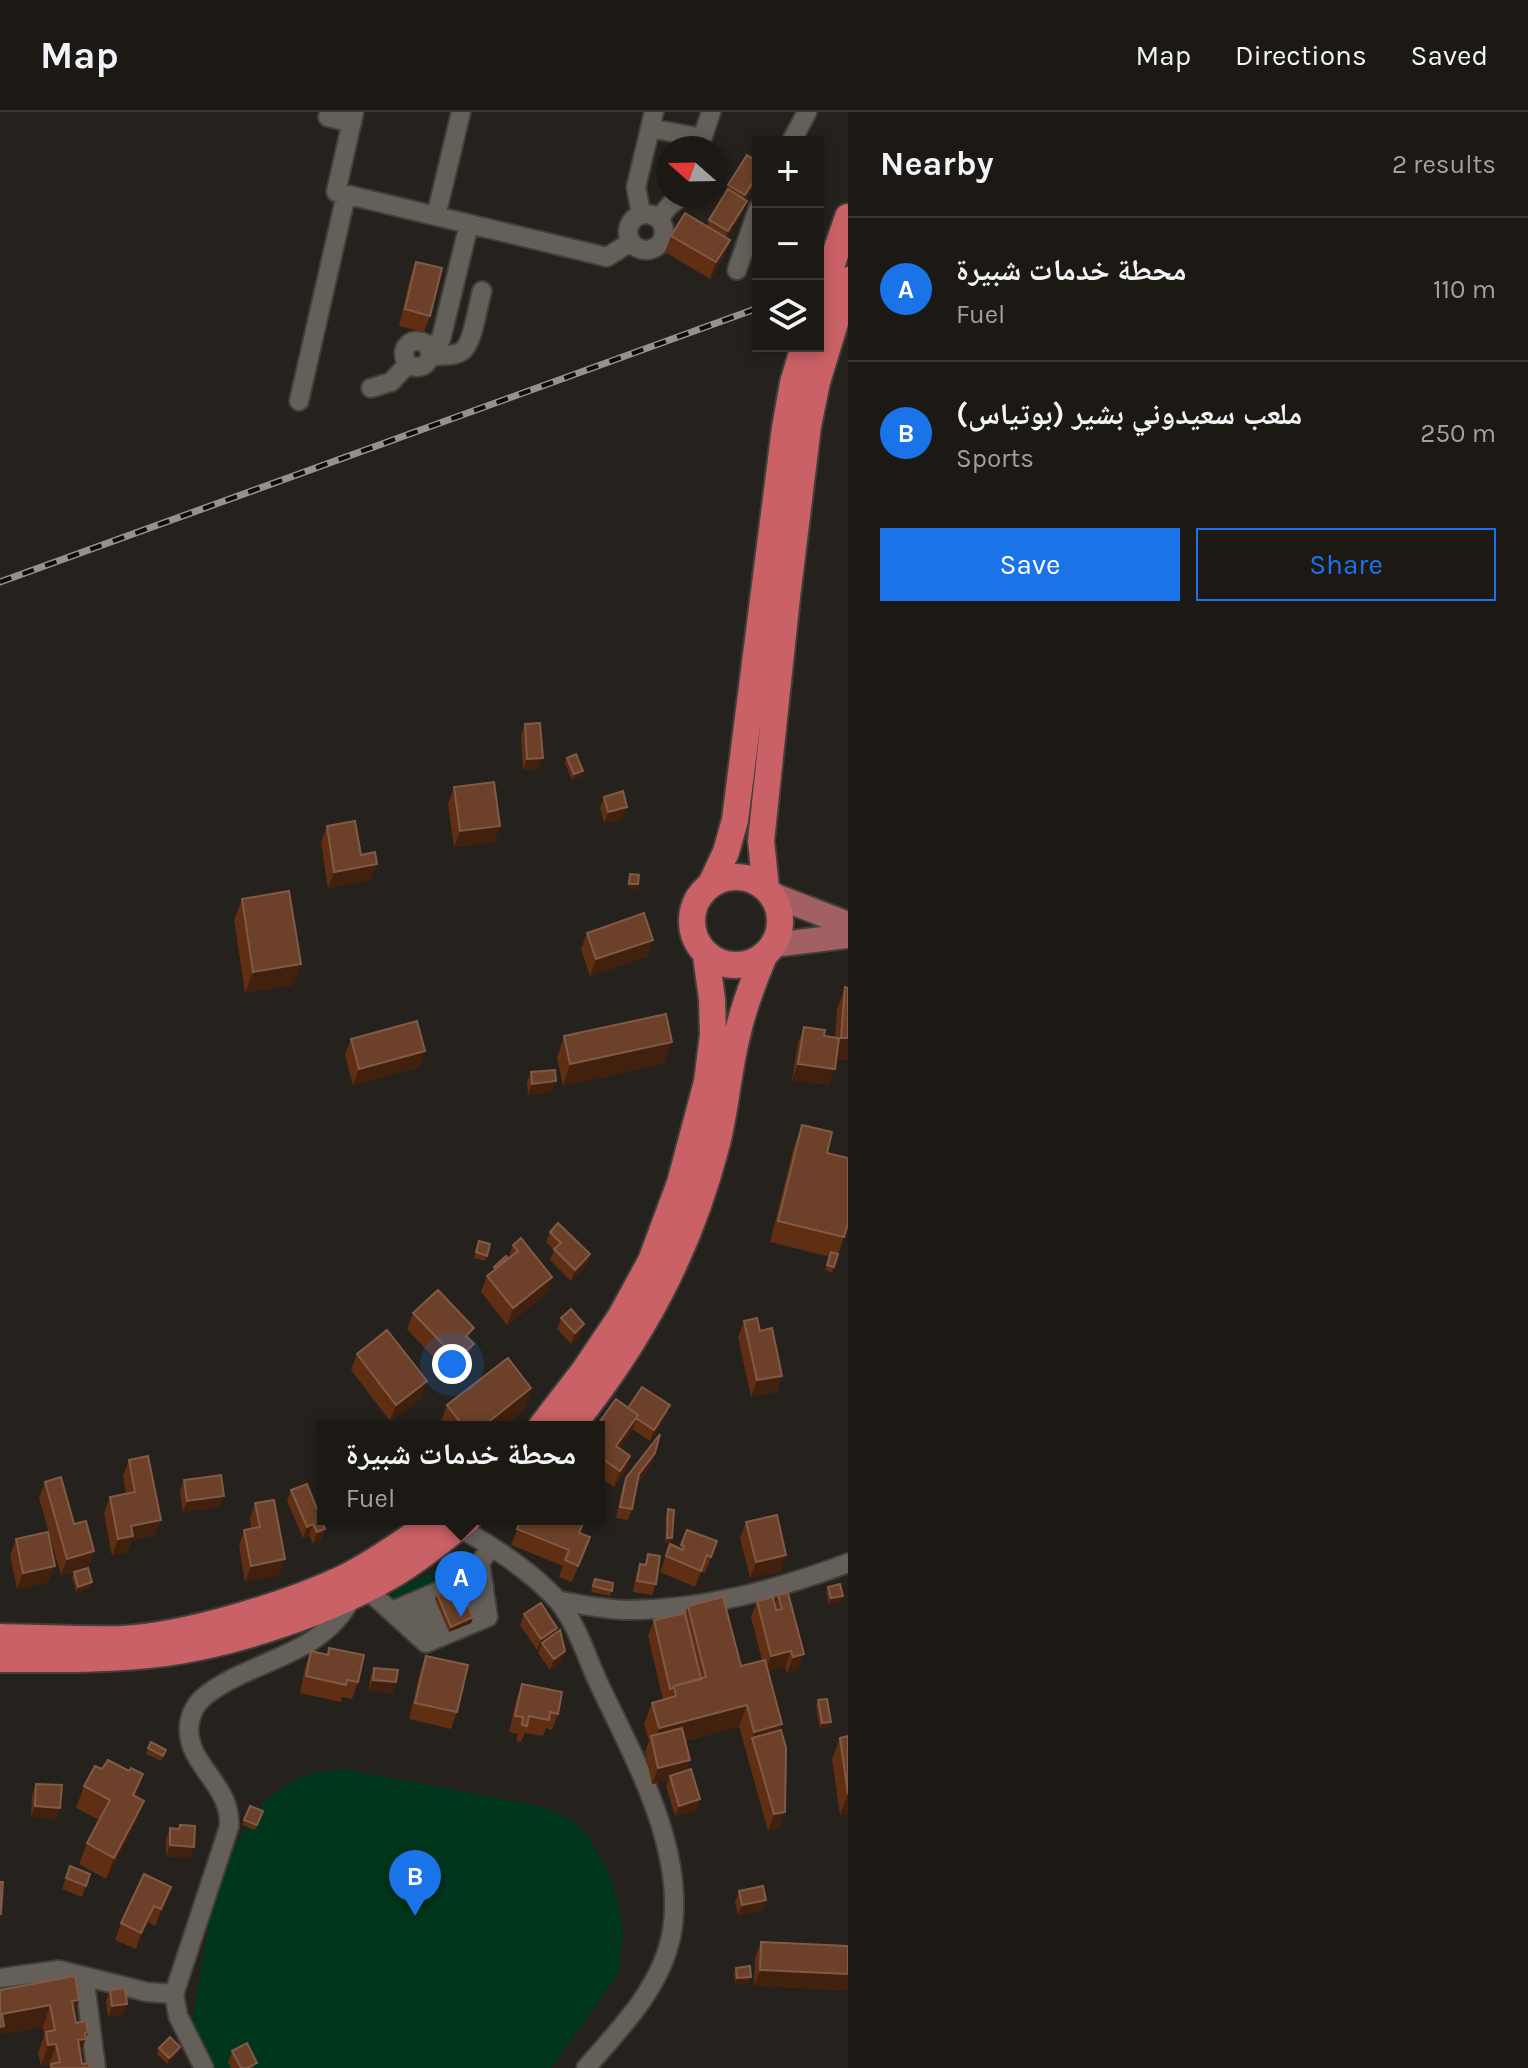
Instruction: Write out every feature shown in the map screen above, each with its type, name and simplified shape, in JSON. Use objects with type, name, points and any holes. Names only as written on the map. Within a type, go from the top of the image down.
[{"type":"highway","points":[[824,287],[848,217]]},
{"type":"highway","points":[[576,1421],[610,1378],[644,1326],[673,1269],[698,1209],[718,1141],[736,1037],[748,996],[780,929],[779,911],[769,891],[761,841],[808,426],[817,382],[848,280]]},
{"type":"highway","points":[[546,1421],[621,1316],[651,1261],[695,1137],[713,1035],[706,955],[697,943],[692,927],[692,910],[699,895],[711,884],[726,852],[735,820],[785,428],[802,352]]},
{"type":"highway","points":[[711,884],[733,876],[745,877],[769,891]]},
{"type":"highway","points":[[706,955],[733,965],[751,963],[769,950]]},
{"type":"highway","points":[[0,1659],[107,1658],[179,1650],[210,1645],[264,1629],[356,1587],[445,1525]]},
{"type":"highway","points":[[0,1637],[122,1639],[152,1635],[201,1626],[356,1587]]},
{"type":"main road","points":[[769,891],[848,924]]},
{"type":"main road","points":[[769,950],[848,936]]},
{"type":"street","points":[[436,216],[461,112]]},
{"type":"street","points":[[702,136],[711,112]]},
{"type":"street","points":[[794,136],[807,112]]},
{"type":"street","points":[[328,117],[353,117],[336,192],[607,257],[631,242]]},
{"type":"street","points":[[665,208],[650,216],[629,224],[631,242],[635,247],[647,250],[659,245],[664,234],[650,216],[636,187],[652,120],[685,136]]},
{"type":"street","points":[[299,401],[346,195]]},
{"type":"street","points":[[430,352],[441,339],[469,224]]},
{"type":"street","points":[[737,270],[752,226]]},
{"type":"street","points":[[371,388],[391,382],[408,364],[404,356],[408,344],[421,341],[430,352],[455,354],[463,351],[482,291]]},
{"type":"street","points":[[457,1525],[525,1571],[558,1601],[572,1624],[650,1796],[665,1840],[675,1894],[671,1936],[654,1984],[586,2068]]},
{"type":"street","points":[[204,2068],[178,2016],[174,1994],[229,1827],[227,1803],[193,1752],[189,1731],[194,1709],[207,1694],[310,1641],[336,1622],[356,1587],[403,1621],[426,1643],[488,1617],[480,1563],[490,1548]]},
{"type":"street","points":[[558,1601],[622,1610],[705,1605],[808,1578],[848,1563]]},
{"type":"street","points":[[403,1621],[484,1586]]},
{"type":"street","points":[[0,1978],[59,1970],[147,1992],[174,1994]]},
{"type":"street","points":[[84,1976],[96,2068]]},
{"type":"green space","points":[[464,1559],[472,1562],[471,1569],[407,1599],[389,1598],[398,1588]]},
{"type":"green space","points":[[341,1769],[540,1806],[566,1817],[585,1832],[608,1871],[617,1897],[623,1935],[617,1975],[551,2068],[209,2068],[203,2057],[202,2037],[190,2035],[223,1838],[238,1842],[256,1812],[279,1790],[307,1775]]},
{"type":"building","points":[[747,155],[752,158],[752,184],[745,195],[728,185]]},
{"type":"building","points":[[728,189],[747,201],[728,231],[709,220],[716,208],[728,208]]},
{"type":"building","points":[[685,213],[730,240],[716,262],[671,236]]},
{"type":"building","points":[[416,262],[442,268],[430,316],[405,309]]},
{"type":"building","points":[[540,723],[543,758],[527,759],[525,724]]},
{"type":"building","points":[[576,754],[583,771],[574,774],[567,758]]},
{"type":"building","points":[[494,782],[500,826],[460,831],[454,787]]},
{"type":"building","points":[[623,791],[627,807],[608,812],[604,797]]},
{"type":"building","points":[[355,821],[361,855],[375,852],[377,864],[334,872],[327,826]]},
{"type":"building","points":[[630,874],[639,875],[638,884],[629,884]]},
{"type":"building","points":[[289,891],[301,964],[253,972],[242,899]]},
{"type":"building","points":[[644,913],[653,940],[596,959],[587,933]]},
{"type":"building","points":[[845,987],[848,988],[848,1038],[841,1038]]},
{"type":"building","points":[[666,1014],[672,1042],[570,1064],[564,1036]]},
{"type":"building","points":[[417,1021],[425,1051],[359,1069],[351,1039]]},
{"type":"building","points":[[804,1027],[825,1030],[824,1036],[839,1038],[835,1069],[798,1064]]},
{"type":"building","points":[[555,1070],[556,1081],[532,1084],[531,1072]]},
{"type":"building","points":[[802,1125],[832,1132],[827,1153],[848,1158],[848,1224],[844,1237],[778,1221]]},
{"type":"building","points":[[558,1223],[590,1254],[575,1270],[554,1249],[561,1243],[550,1232]]},
{"type":"building","points":[[521,1238],[552,1277],[513,1308],[487,1276],[518,1251],[513,1245]]},
{"type":"building","points":[[479,1241],[490,1244],[487,1256],[476,1252]]},
{"type":"building","points":[[831,1252],[838,1254],[834,1267],[827,1265]]},
{"type":"building","points":[[506,1256],[508,1258],[495,1269],[494,1267]]},
{"type":"building","points":[[438,1290],[474,1328],[466,1336],[474,1344],[457,1359],[413,1313]]},
{"type":"building","points":[[571,1309],[584,1324],[575,1333],[561,1318]]},
{"type":"building","points":[[757,1318],[760,1331],[772,1328],[782,1376],[757,1380],[744,1321]]},
{"type":"building","points":[[387,1330],[427,1381],[396,1405],[357,1354]]},
{"type":"building","points":[[508,1358],[531,1388],[490,1421],[459,1421],[447,1405]]},
{"type":"building","points":[[642,1387],[670,1405],[654,1430],[636,1418],[638,1415],[628,1408]]},
{"type":"building","points":[[616,1399],[638,1415],[616,1446],[630,1456],[620,1471],[605,1460],[605,1421],[600,1421]]},
{"type":"building","points":[[660,1434],[655,1453],[639,1474],[632,1509],[620,1507],[626,1478]]},
{"type":"building","points":[[148,1456],[161,1520],[131,1526],[133,1536],[118,1539],[110,1497],[135,1492],[129,1460]]},
{"type":"building","points":[[221,1475],[224,1496],[187,1501],[184,1480]]},
{"type":"building","points":[[61,1477],[74,1524],[86,1521],[94,1551],[67,1559],[45,1482]]},
{"type":"building","points":[[307,1484],[317,1509],[317,1525],[323,1525],[325,1529],[317,1532],[313,1524],[307,1527],[291,1490]]},
{"type":"building","points":[[274,1500],[285,1559],[251,1566],[244,1530],[260,1527],[255,1503]]},
{"type":"building","points":[[668,1509],[674,1510],[672,1538],[667,1538]]},
{"type":"building","points":[[777,1515],[786,1555],[756,1562],[746,1522]]},
{"type":"building","points":[[519,1525],[582,1525],[579,1533],[590,1537],[578,1566],[565,1560],[569,1550],[517,1529]]},
{"type":"building","points":[[687,1530],[717,1541],[701,1571],[666,1556],[670,1544],[683,1550],[684,1546],[681,1545]]},
{"type":"building","points":[[48,1532],[55,1566],[23,1573],[16,1539]]},
{"type":"building","points":[[648,1554],[660,1556],[656,1584],[637,1581],[640,1564],[646,1565]]},
{"type":"building","points":[[88,1568],[92,1582],[78,1587],[74,1572]]},
{"type":"building","points":[[595,1579],[613,1583],[612,1591],[593,1586]]},
{"type":"building","points":[[840,1584],[843,1596],[831,1598],[828,1587]]},
{"type":"building","points":[[460,1585],[473,1617],[451,1627],[437,1594]]},
{"type":"building","points":[[788,1593],[804,1654],[793,1657],[791,1651],[771,1656],[757,1601],[773,1597],[776,1610],[782,1609],[778,1595]]},
{"type":"building","points":[[723,1597],[741,1666],[765,1660],[782,1724],[754,1732],[747,1705],[659,1728],[652,1703],[676,1696],[674,1686],[706,1677],[688,1606]]},
{"type":"building","points":[[541,1603],[557,1628],[541,1639],[524,1614]]},
{"type":"building","points":[[685,1613],[701,1679],[670,1689],[654,1620]]},
{"type":"building","points":[[560,1630],[565,1651],[554,1659],[542,1643]]},
{"type":"building","points":[[329,1648],[364,1655],[358,1682],[347,1680],[346,1685],[306,1676],[311,1651],[328,1655]]},
{"type":"building","points":[[426,1656],[468,1665],[457,1712],[415,1703]]},
{"type":"building","points":[[374,1668],[398,1670],[396,1682],[373,1680]]},
{"type":"building","points":[[522,1684],[562,1692],[558,1714],[550,1712],[549,1720],[529,1716],[527,1726],[522,1725],[523,1717],[515,1716]]},
{"type":"building","points":[[827,1699],[831,1722],[822,1723],[818,1700]]},
{"type":"building","points":[[682,1728],[690,1760],[658,1768],[651,1736]]},
{"type":"building","points":[[781,1730],[786,1748],[785,1812],[774,1814],[752,1738]]},
{"type":"building","points":[[848,1736],[848,1794],[840,1738]]},
{"type":"building","points":[[151,1742],[166,1750],[163,1756],[148,1748]]},
{"type":"building","points":[[108,1760],[129,1771],[131,1768],[143,1774],[133,1795],[144,1801],[114,1858],[87,1843],[110,1800],[84,1786],[95,1766],[102,1769]]},
{"type":"building","points":[[691,1769],[700,1799],[679,1806],[670,1776]]},
{"type":"building","points":[[36,1784],[62,1785],[60,1808],[35,1806]]},
{"type":"building","points":[[250,1806],[263,1811],[257,1825],[244,1820]]},
{"type":"building","points":[[180,1825],[195,1826],[194,1847],[170,1845],[170,1828],[179,1829]]},
{"type":"building","points":[[70,1866],[90,1874],[86,1886],[66,1878]]},
{"type":"building","points":[[144,1874],[171,1887],[161,1909],[154,1906],[141,1933],[121,1923]]},
{"type":"building","points":[[0,1882],[3,1882],[1,1914],[0,1914]]},
{"type":"building","points":[[763,1886],[766,1900],[742,1905],[739,1891]]},
{"type":"building","points":[[761,1942],[848,1946],[848,1974],[760,1970]]},
{"type":"building","points":[[750,1966],[751,1977],[737,1978],[736,1968]]},
{"type":"building","points":[[75,1976],[79,2000],[72,2001],[76,2023],[86,2021],[88,2032],[85,2033],[86,2039],[78,2040],[82,2064],[89,2063],[90,2068],[52,2068],[51,2064],[60,2062],[56,2044],[48,2045],[46,2032],[55,2030],[50,2005],[2,2014],[4,2026],[0,2027],[0,1990]]},
{"type":"building","points":[[125,1988],[127,2004],[112,2006],[110,1990]]},
{"type":"building","points":[[170,2037],[180,2047],[169,2058],[159,2048]]},
{"type":"building","points":[[247,2043],[257,2063],[241,2068],[232,2051]]},
{"type":"railway","points":[[0,582],[752,310]]},
{"type":"place","name":"محطة خدمات شبيرة","points":[[461,1617]]},
{"type":"place","name":"ملعب سعيدوني بشير (بوتياس)","points":[[415,1916]]}]
